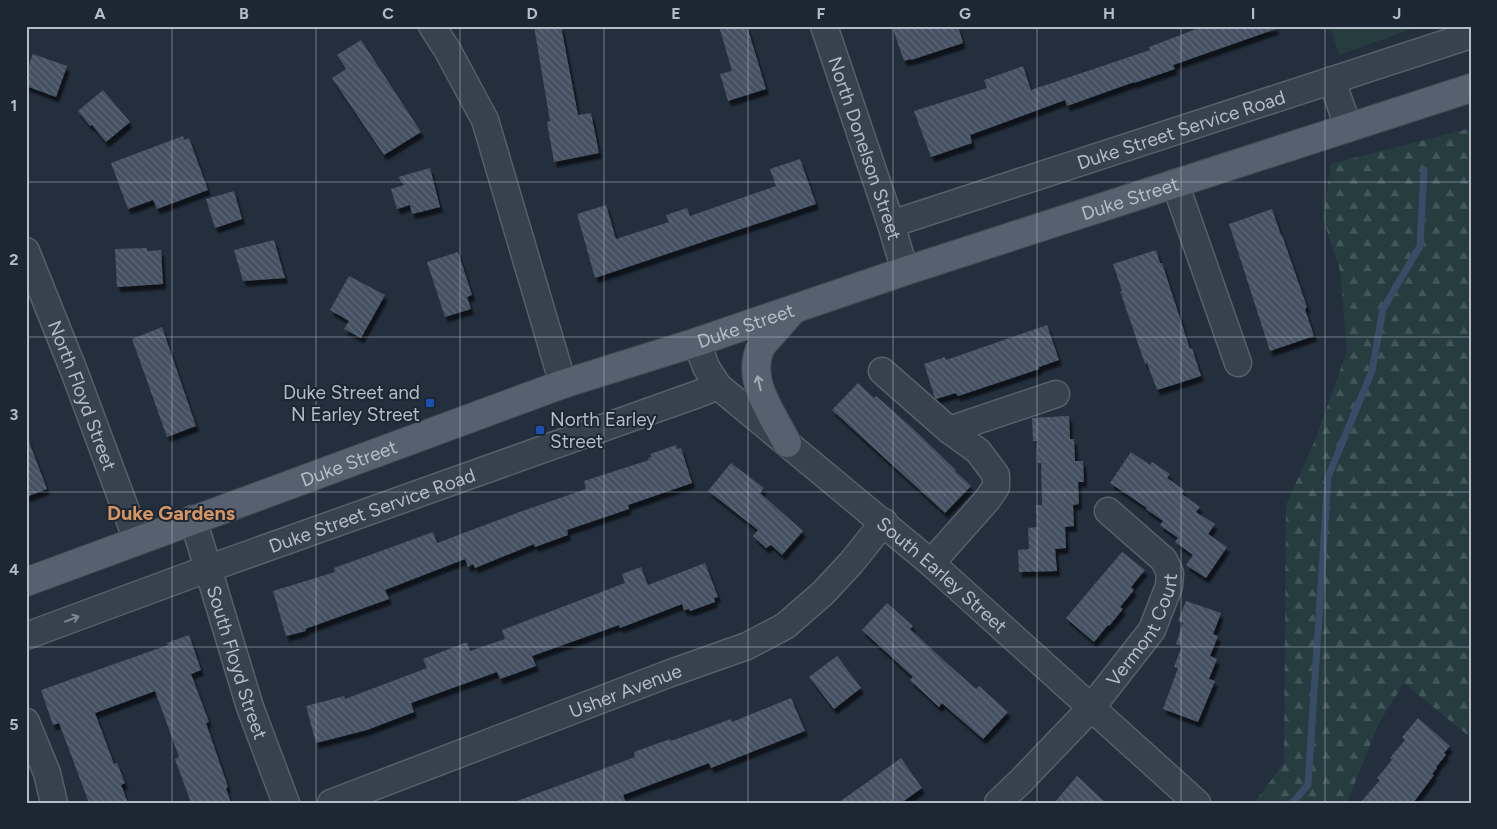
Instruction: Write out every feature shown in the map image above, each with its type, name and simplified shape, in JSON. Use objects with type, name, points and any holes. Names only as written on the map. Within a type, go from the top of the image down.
[{"type":"main road","name":"Duke Street","points":[[26,582],[563,384],[697,342],[905,271],[1471,88]]},
{"type":"main road","points":[[787,443],[760,390],[755,366],[762,345],[795,308]]},
{"type":"street","points":[[432,26],[448,50],[486,120],[563,384]]},
{"type":"street","name":"North Donelson Street","points":[[824,26],[905,271]]},
{"type":"street","name":"Duke Street Service Road","points":[[891,224],[1471,35]]},
{"type":"street","points":[[1332,80],[1348,127]]},
{"type":"street","points":[[1175,183],[1238,363]]},
{"type":"street","name":"North Floyd Street","points":[[26,251],[74,371],[137,540]]},
{"type":"street","name":"South Earley Street","points":[[697,342],[706,367],[718,386],[884,522],[1197,803]]},
{"type":"street","points":[[882,371],[949,430],[978,451],[996,475],[996,487],[987,500],[931,563]]},
{"type":"street","name":"Duke Street Service Road","points":[[26,636],[207,568],[718,386]]},
{"type":"street","points":[[949,430],[1056,394]]},
{"type":"street","name":"Vermont Court","points":[[998,803],[1091,708],[1152,630],[1169,586],[1170,573],[1164,560],[1108,511]]},
{"type":"street","name":"South Floyd Street","points":[[193,520],[250,707],[286,803]]},
{"type":"street","name":"Usher Avenue","points":[[330,803],[668,674],[747,646],[785,626],[823,592],[851,563],[884,522]]},
{"type":"street","points":[[26,722],[47,773],[54,803]]},
{"type":"green space","points":[[1330,26],[1420,26],[1339,55]]},
{"type":"green space","points":[[1471,128],[1471,738],[1404,683],[1379,723],[1347,803],[1254,803],[1284,763],[1286,505],[1316,438],[1347,351],[1340,271],[1323,218],[1331,164]]},
{"type":"building","points":[[534,26],[561,26],[578,115],[591,113],[599,153],[554,162],[547,122],[550,121]]},
{"type":"building","points":[[719,26],[747,26],[766,89],[728,101],[720,74],[732,71]]},
{"type":"building","points":[[892,26],[958,26],[963,43],[904,61]]},
{"type":"building","points":[[1204,26],[1275,26],[1276,29],[1173,65],[1175,69],[1067,106],[1065,100],[970,135],[972,143],[931,157],[914,111],[987,88],[984,80],[1023,66],[1031,90],[1150,50],[1149,47]]},
{"type":"building","points":[[361,40],[421,132],[384,155],[332,78],[346,69],[337,55]]},
{"type":"building","points":[[33,54],[67,66],[56,97],[26,86],[26,72]]},
{"type":"building","points":[[103,90],[130,122],[106,142],[78,111]]},
{"type":"building","points":[[183,136],[184,140],[189,138],[208,190],[157,209],[153,200],[128,209],[111,163]]},
{"type":"building","points":[[800,159],[816,204],[595,278],[577,214],[606,205],[616,239],[669,222],[666,215],[687,208],[690,216],[776,186],[770,169]]},
{"type":"building","points":[[430,168],[440,207],[412,214],[410,205],[397,209],[391,189],[404,185],[398,177]]},
{"type":"building","points":[[234,191],[242,219],[215,228],[206,199]]},
{"type":"building","points":[[1272,209],[1307,307],[1305,309],[1314,336],[1270,351],[1229,224]]},
{"type":"building","points":[[274,240],[285,278],[243,281],[234,250]]},
{"type":"building","points":[[147,248],[147,251],[161,250],[163,284],[117,287],[115,249]]},
{"type":"building","points":[[1156,250],[1201,376],[1157,390],[1147,363],[1145,364],[1120,291],[1122,291],[1113,264]]},
{"type":"building","points":[[458,252],[472,295],[467,297],[471,309],[445,317],[427,262]]},
{"type":"building","points":[[349,276],[385,295],[361,338],[344,329],[349,321],[330,310]]},
{"type":"building","points":[[1047,325],[1059,360],[1039,367],[1039,369],[958,396],[956,393],[935,398],[924,364],[945,357],[946,360]]},
{"type":"building","points":[[162,327],[196,426],[167,437],[132,339]]},
{"type":"building","points":[[858,383],[909,425],[971,486],[945,513],[832,410]]},
{"type":"building","points":[[1069,416],[1070,439],[1074,439],[1075,461],[1083,461],[1084,482],[1078,482],[1079,504],[1073,505],[1074,526],[1065,527],[1066,548],[1055,549],[1057,571],[1019,572],[1018,550],[1029,549],[1028,528],[1037,527],[1036,505],[1042,505],[1041,463],[1038,463],[1037,441],[1033,441],[1032,418]]},
{"type":"building","points":[[28,439],[47,489],[26,497],[26,440]]},
{"type":"building","points":[[676,445],[677,449],[681,448],[692,483],[628,505],[629,509],[567,530],[568,535],[535,547],[534,544],[475,568],[473,564],[468,567],[465,559],[385,590],[389,599],[305,629],[306,631],[286,636],[273,591],[335,572],[334,568],[433,532],[437,543],[586,489],[584,481],[649,460],[648,458],[652,457],[650,454]]},
{"type":"building","points":[[1131,452],[1150,465],[1152,462],[1170,474],[1167,478],[1184,490],[1182,494],[1200,507],[1196,512],[1215,524],[1208,534],[1227,547],[1206,578],[1186,565],[1193,555],[1175,542],[1178,538],[1160,525],[1163,521],[1110,483]]},
{"type":"building","points":[[731,463],[764,488],[760,493],[803,531],[782,555],[771,545],[766,548],[753,536],[758,530],[708,491]]},
{"type":"building","points":[[1122,552],[1145,570],[1131,587],[1134,590],[1120,607],[1123,609],[1094,642],[1066,618]]},
{"type":"building","points":[[705,563],[718,597],[714,598],[715,602],[690,611],[689,609],[684,610],[682,604],[620,628],[619,625],[532,656],[536,666],[500,679],[497,672],[411,703],[414,712],[367,730],[316,743],[306,706],[344,696],[345,699],[427,668],[423,659],[467,642],[470,651],[505,639],[502,630],[625,583],[622,574],[641,567],[648,585]]},
{"type":"building","points":[[1186,601],[1221,613],[1213,634],[1218,636],[1210,656],[1217,659],[1209,679],[1215,681],[1198,722],[1163,709],[1178,668],[1174,667],[1182,646],[1176,644],[1183,623],[1178,621]]},
{"type":"building","points":[[887,603],[913,626],[910,629],[949,665],[976,689],[979,686],[1008,712],[983,739],[942,703],[939,707],[910,680],[913,677],[862,630]]},
{"type":"building","points":[[189,635],[201,670],[191,674],[209,722],[206,723],[228,787],[226,788],[231,803],[191,803],[175,759],[179,757],[155,691],[95,713],[114,764],[117,763],[125,783],[121,785],[128,803],[89,803],[59,723],[53,725],[41,690],[168,645],[167,643]]},
{"type":"building","points":[[837,656],[861,688],[834,709],[809,677]]},
{"type":"building","points":[[791,698],[805,731],[711,768],[709,763],[623,795],[626,803],[517,803],[517,801],[635,757],[634,752],[670,739],[671,741],[731,719],[732,722]]},
{"type":"building","points":[[1418,718],[1450,746],[1444,753],[1446,755],[1432,774],[1434,775],[1413,803],[1360,803],[1380,780],[1377,778],[1405,740],[1402,737]]},
{"type":"building","points":[[901,758],[922,788],[901,803],[838,803]]},
{"type":"building","points":[[1077,776],[1106,803],[1054,803]]},
{"type":"waterway","points":[[1292,803],[1308,785],[1328,477],[1372,371],[1383,309],[1420,246],[1424,170]]},
{"type":"place","name":"Duke Street and N Earley Street","points":[[430,403]]},
{"type":"place","name":"North Earley Street","points":[[540,430]]},
{"type":"district","name":"Duke Gardens","points":[[171,513]]}]
